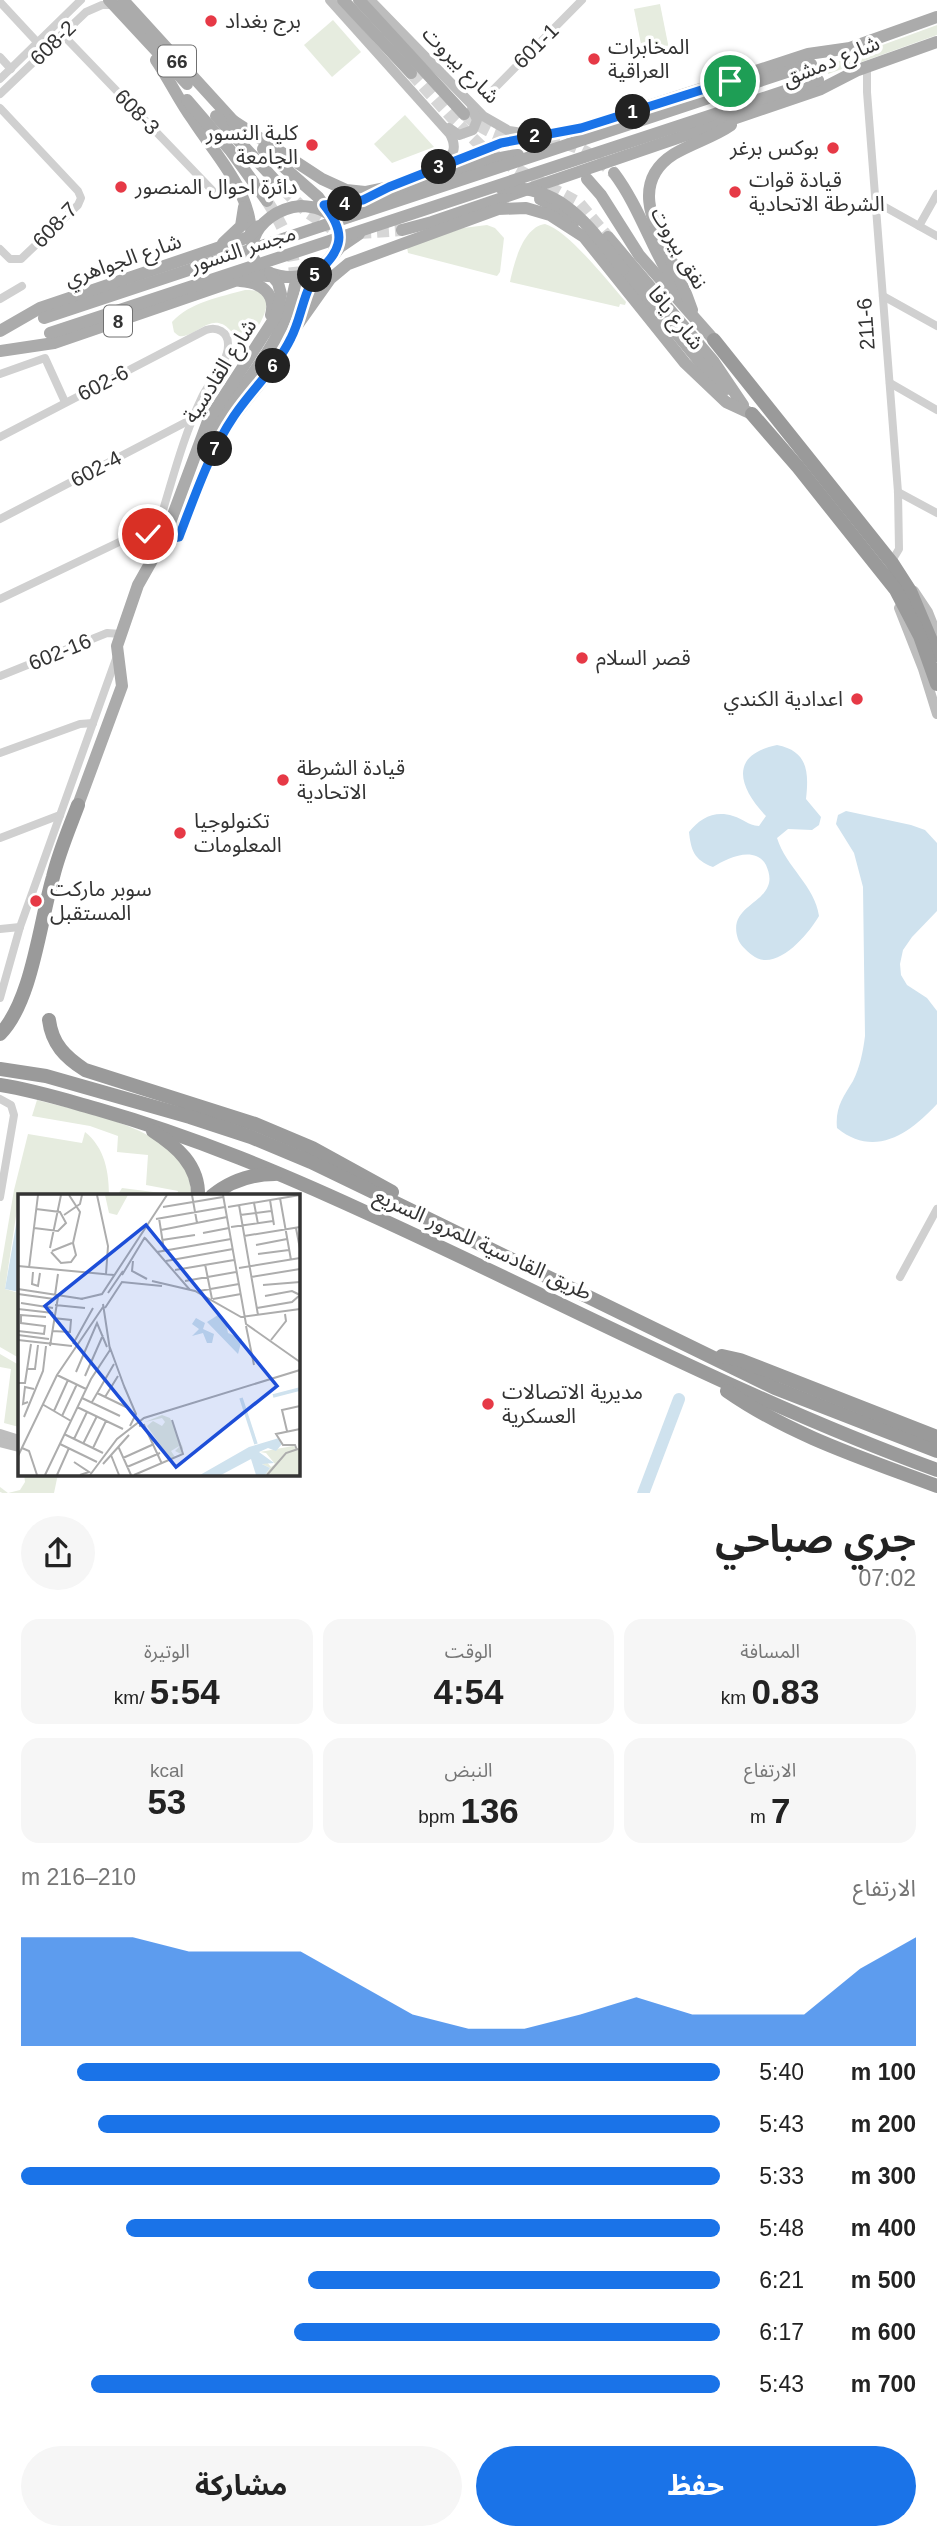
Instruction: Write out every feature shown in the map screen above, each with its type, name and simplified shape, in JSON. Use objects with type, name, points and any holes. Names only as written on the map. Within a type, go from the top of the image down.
[{"type":"highway","name":"شارع يافا","points":[[714,340],[889,566],[937,684]]},
{"type":"highway","name":"شارع يافا","points":[[747,409],[910,591],[937,655]]},
{"type":"highway","points":[[0,1034],[12,1020],[23,998],[52,878],[78,806]]},
{"type":"highway","points":[[49,1020],[54,1042],[62,1053],[85,1070],[236,1117],[313,1148],[392,1192],[400,1205]]},
{"type":"highway","name":"طريق القادسية للمرور السريع","points":[[0,1069],[46,1076],[190,1117],[251,1138],[312,1163],[775,1388],[937,1451]]},
{"type":"highway","name":"طريق القادسية للمرور السريع","points":[[0,1084],[137,1120],[286,1175],[505,1276],[769,1404],[937,1470]]},
{"type":"highway","points":[[137,1120],[172,1143],[185,1157],[194,1174],[198,1194]]},
{"type":"highway","points":[[215,1194],[225,1186],[248,1176],[286,1175]]},
{"type":"highway","points":[[688,1346],[740,1360],[937,1437]]},
{"type":"highway","points":[[682,1362],[763,1415],[820,1441],[937,1486]]},
{"type":"main road","points":[[330,0],[450,134],[455,146],[450,158],[440,167]]},
{"type":"main road","points":[[343,0],[411,73]]},
{"type":"main road","points":[[359,0],[464,114]]},
{"type":"main road","name":"شارع بيروت","points":[[370,0],[483,116],[500,127],[538,135]]},
{"type":"main road","name":"66","points":[[115,2],[163,69],[193,121],[220,157],[243,196],[254,235]]},
{"type":"main road","name":"66","points":[[115,2],[232,120],[301,181],[324,205],[335,223]]},
{"type":"main road","name":"شارع دمشق","points":[[394,192],[440,167],[501,143],[581,128],[808,54],[850,48],[937,17]]},
{"type":"main road","name":"66","points":[[134,28],[283,189]]},
{"type":"main road","name":"شارع دمشق","points":[[572,174],[821,89],[862,69],[937,42]]},
{"type":"main road","name":"مجسر النسور","points":[[0,332],[811,64],[850,48]]},
{"type":"main road","points":[[163,69],[230,150],[267,201]]},
{"type":"main road","name":"مجسر النسور","points":[[0,351],[477,191],[666,132],[818,80],[862,69]]},
{"type":"main road","points":[[434,115],[454,133],[469,133],[477,120],[465,98]]},
{"type":"main road","points":[[692,310],[649,209],[651,184],[656,173],[673,155],[727,128],[744,114]]},
{"type":"main road","points":[[232,120],[349,199]]},
{"type":"main road","points":[[188,473],[221,415],[282,331],[290,311],[281,278],[256,260],[254,235],[275,213],[301,206],[324,205],[394,192],[497,159],[518,155]]},
{"type":"main road","name":"نفق بيروت","points":[[614,173],[628,194],[663,267],[714,340]]},
{"type":"main road","points":[[402,230],[572,174]]},
{"type":"main road","points":[[281,278],[306,274],[321,267],[346,242],[366,231],[488,192],[572,174]]},
{"type":"main road","name":"شارع يافا","points":[[587,179],[601,195],[639,255],[714,340]]},
{"type":"main road","points":[[301,181],[334,202],[394,192]]},
{"type":"main road","points":[[477,191],[524,189],[557,200],[577,214],[700,362],[747,409]]},
{"type":"main road","points":[[512,195],[534,197],[552,204],[584,237]]},
{"type":"main road","points":[[216,248],[241,226],[243,196]]},
{"type":"main road","points":[[301,206],[324,211],[335,223],[339,238],[333,256]]},
{"type":"main road","name":"شارع يافا","points":[[296,327],[330,279],[348,264],[485,213],[512,208],[538,211],[561,221],[584,237],[685,363],[726,402],[747,409]]},
{"type":"main road","name":"شارع الجواهري","points":[[0,332],[40,308],[254,235]]},
{"type":"main road","name":"نفق بيروت","points":[[608,237],[714,362],[747,409]]},
{"type":"main road","points":[[216,248],[233,248],[244,254],[247,270],[233,281]]},
{"type":"main road","name":"شارع القادسية","points":[[160,537],[179,537],[220,438],[278,360],[296,327],[309,288],[321,267]]},
{"type":"main road","name":"8","points":[[0,351],[54,343],[233,281],[260,274],[281,278]]},
{"type":"main road","name":"شارع القادسية","points":[[78,806],[122,686],[117,646],[138,585],[208,421],[276,317],[281,300],[281,278]]},
{"type":"main road","points":[[233,281],[253,282],[268,293],[272,310],[262,338]]},
{"type":"main road","points":[[889,566],[933,614],[937,635]]},
{"type":"main road","points":[[889,566],[937,714]]},
{"type":"main road","points":[[0,1434],[18,1440]]},
{"type":"main road","points":[[0,1442],[18,1447]]},
{"type":"street","name":"608-2","points":[[0,79],[81,0]]},
{"type":"street","name":"601-1","points":[[490,93],[582,0]]},
{"type":"street","points":[[0,2],[40,41],[50,46]]},
{"type":"street","name":"608-2","points":[[0,94],[91,9],[115,2]]},
{"type":"street","name":"608-3","points":[[62,34],[212,190]]},
{"type":"street","points":[[0,57],[11,69]]},
{"type":"street","name":"211-6","points":[[862,69],[867,92],[898,492],[899,549],[889,566]]},
{"type":"street","name":"608-7","points":[[0,108],[78,191],[81,198],[78,205],[21,259],[10,259],[0,249]]},
{"type":"street","points":[[919,226],[937,194]]},
{"type":"street","points":[[876,202],[937,236]]},
{"type":"street","points":[[0,299],[22,286]]},
{"type":"street","points":[[883,296],[937,326]]},
{"type":"street","name":"602-6","points":[[0,437],[206,330],[215,328],[225,334],[228,343],[223,360],[202,395],[192,419]]},
{"type":"street","points":[[0,374],[43,358],[65,402]]},
{"type":"street","points":[[890,383],[937,410]]},
{"type":"street","points":[[0,599],[136,534],[160,537],[192,419]]},
{"type":"street","name":"602-4","points":[[0,519],[192,419]]},
{"type":"street","points":[[898,492],[937,513]]},
{"type":"street","name":"602-16","points":[[0,676],[107,633],[121,634]]},
{"type":"street","points":[[0,998],[20,927],[117,656]]},
{"type":"street","points":[[0,753],[80,724],[93,723]]},
{"type":"street","points":[[0,838],[60,815]]},
{"type":"street","points":[[0,929],[20,927]]},
{"type":"street","points":[[0,1099],[11,1105],[14,1115],[0,1197]]},
{"type":"street","points":[[900,1277],[937,1209]]},
{"type":"shaded area","points":[[660,4],[669,49],[643,54],[634,9]]},
{"type":"shaded area","points":[[333,20],[361,52],[332,77],[304,45]]},
{"type":"shaded area","points":[[937,25],[937,35],[828,74],[825,66]]},
{"type":"shaded area","points":[[405,115],[434,147],[392,163],[374,144]]},
{"type":"shaded area","points":[[545,224],[576,246],[626,302],[625,305],[620,304],[619,307],[510,282],[525,239],[537,227]]},
{"type":"shaded area","points":[[487,225],[495,228],[504,238],[500,272],[497,276],[408,253],[407,247],[463,228]]},
{"type":"shaded area","points":[[245,290],[259,292],[265,298],[266,306],[258,327],[239,354],[234,351],[235,340],[232,332],[224,325],[212,323],[184,336],[174,332],[172,322],[187,310],[206,301]]},
{"type":"shaded area","points":[[37,1100],[133,1128],[156,1140],[175,1155],[187,1173],[191,1194],[177,1194],[178,1191],[146,1185],[148,1155],[117,1152],[118,1136],[90,1126],[32,1116]]},
{"type":"shaded area","points":[[85,1132],[97,1145],[104,1161],[109,1194],[18,1194],[5,1289],[18,1293],[18,1357],[0,1347],[0,1273],[14,1190],[28,1134],[82,1143]]},
{"type":"shaded area","points":[[122,1188],[169,1194],[118,1194]]},
{"type":"shaded area","points":[[0,1354],[18,1364],[18,1427],[4,1423],[11,1369],[0,1367]]},
{"type":"shaded area","points":[[24,1476],[58,1476],[54,1493],[8,1493],[20,1490],[25,1482]]},
{"type":"water","points":[[777,745],[795,752],[801,758],[807,780],[806,799],[821,817],[819,825],[812,830],[788,829],[777,838],[812,895],[819,916],[790,950],[771,960],[761,960],[742,946],[736,929],[741,914],[768,886],[766,865],[761,859],[748,854],[733,857],[713,867],[695,854],[689,832],[703,819],[720,814],[759,826],[766,816],[749,795],[743,774],[745,764],[761,750]]},
{"type":"water","points":[[846,811],[911,825],[925,830],[937,843],[937,911],[912,937],[903,950],[900,964],[901,975],[907,985],[927,998],[937,1011],[937,1104],[904,1133],[878,1142],[851,1137],[837,1128],[839,1109],[858,1070],[865,1036],[863,887],[854,853],[836,824],[838,815]]},
{"type":"water","points":[[18,1214],[18,1292],[5,1289]]},
{"type":"waterway","points":[[643,1493],[679,1399]]},
{"type":"tunnel","points":[[411,73],[481,146],[509,165],[579,203],[608,237]]},
{"type":"tunnel","points":[[464,114],[496,134],[558,142],[578,148],[614,173]]},
{"type":"tunnel","points":[[283,189],[307,212],[331,228]]},
{"type":"tunnel","points":[[267,201],[288,241],[294,262],[295,285]]},
{"type":"tunnel","points":[[359,233],[402,230]]},
{"type":"place","name":"برج بغداد","points":[[211,21]]},
{"type":"place","name":"المخابرات العراقية","points":[[594,59]]},
{"type":"place","name":"كلية النسور الجامعة","points":[[312,145]]},
{"type":"place","name":"بوكس برغر","points":[[833,148]]},
{"type":"place","name":"دائرة احوال المنصور","points":[[121,187]]},
{"type":"place","name":"قيادة قوات الشرطة الاتحادية","points":[[735,192]]},
{"type":"place","name":"قصر السلام","points":[[582,658]]},
{"type":"place","name":"اعدادية الكندي","points":[[857,699]]},
{"type":"place","name":"قيادة الشرطة الاتحادية","points":[[283,780]]},
{"type":"place","name":"تكنولوجيا المعلومات","points":[[180,833]]},
{"type":"place","name":"سوبر ماركت المستقبل","points":[[36,901]]},
{"type":"place","name":"مديرية الاتصالات العسكرية","points":[[488,1404]]},
{"type":"route","points":[[148,534],[164,539],[179,537],[216,446],[234,415],[278,360],[291,338],[312,281],[337,248],[338,228],[324,205],[363,200],[501,143],[581,128],[730,81]]}]
